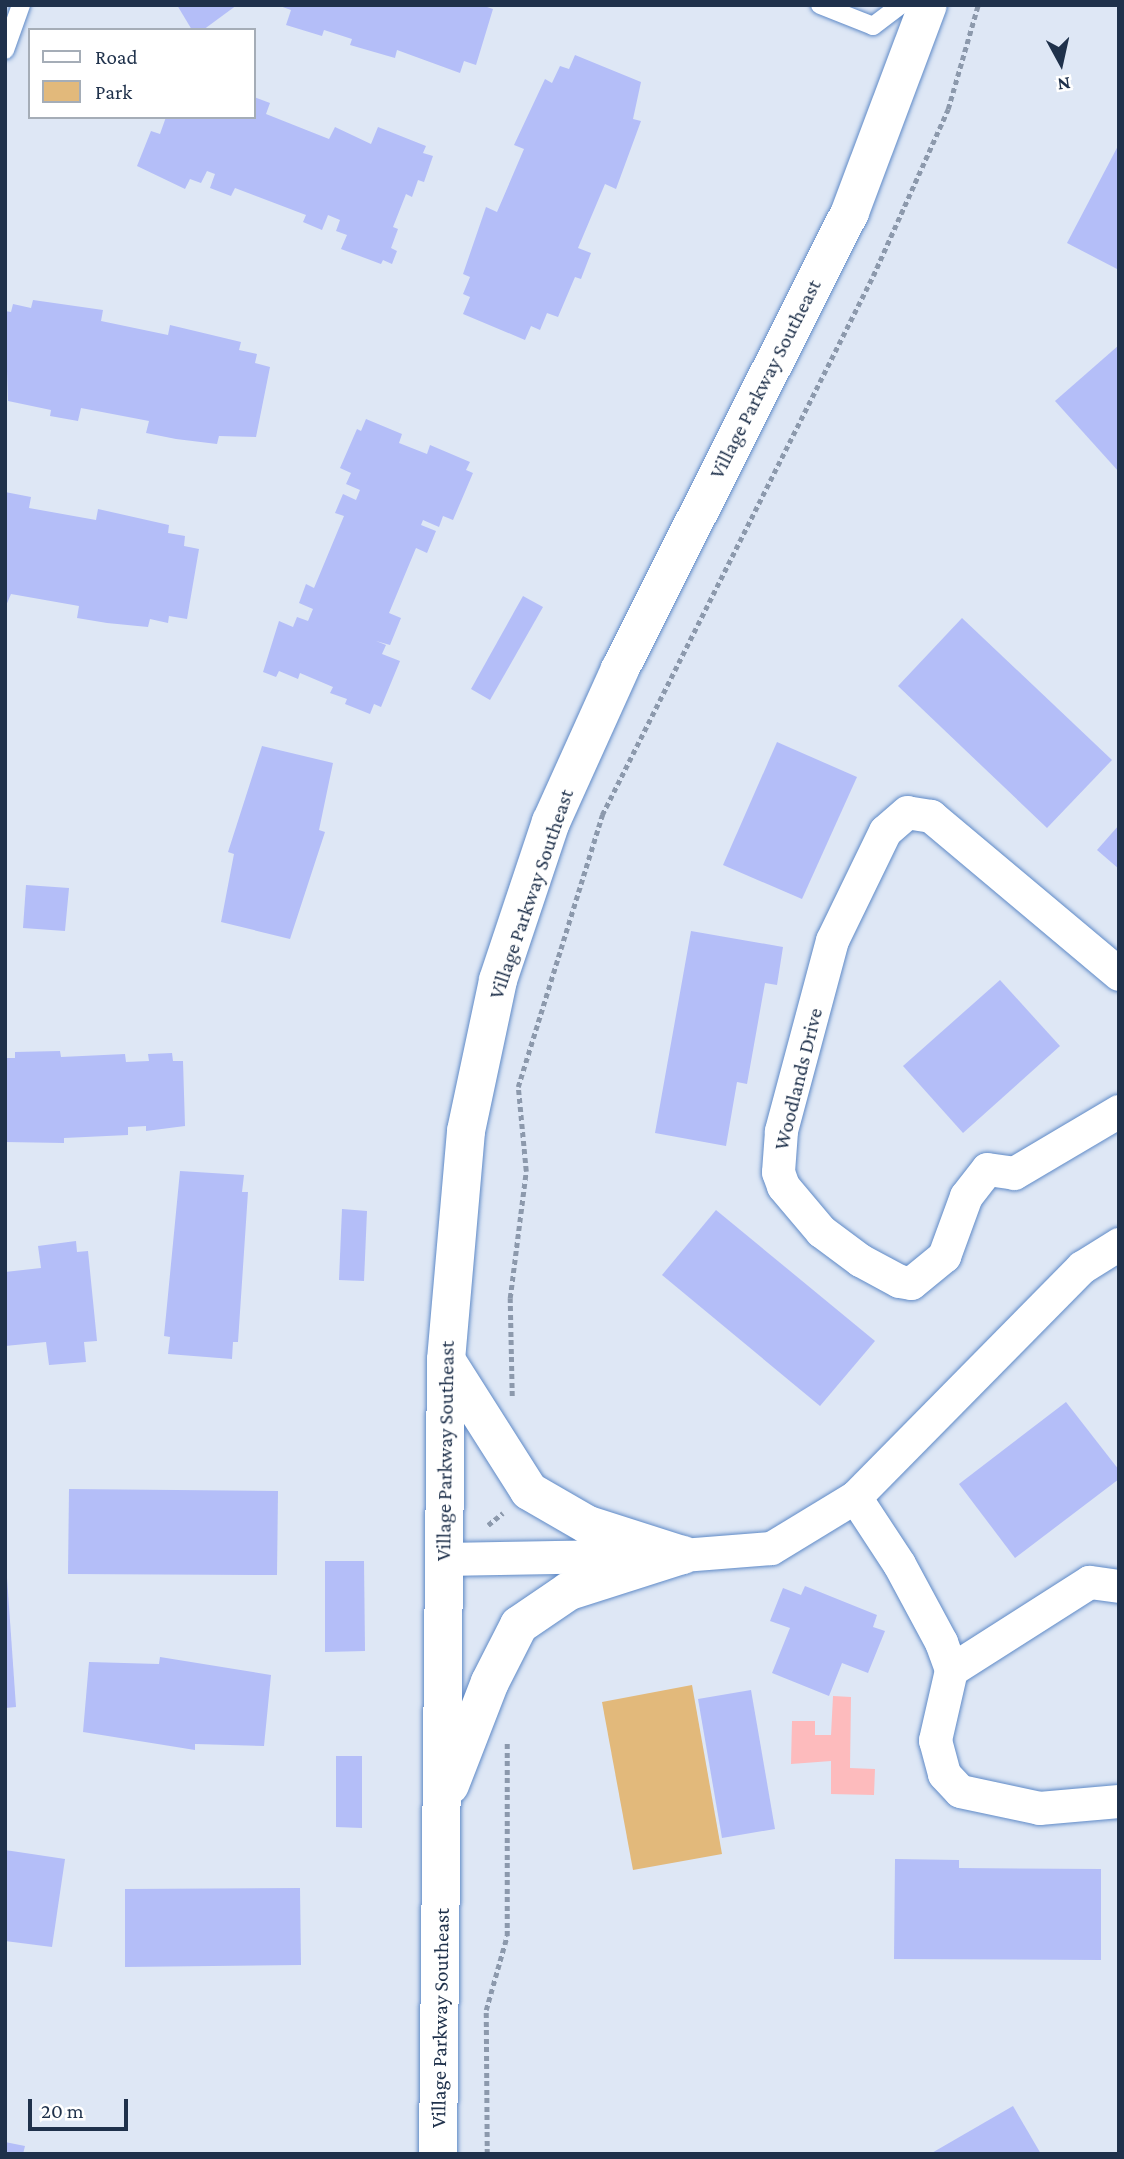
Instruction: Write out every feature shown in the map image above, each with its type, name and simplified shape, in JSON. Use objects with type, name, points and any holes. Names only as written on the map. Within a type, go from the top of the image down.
[{"type":"street","name":"Village Parkway Southeast","points":[[438,2154],[446,1360],[466,1132],[498,980],[551,822],[626,657],[849,212],[914,7]]},
{"type":"street","name":"Woodlands Drive","points":[[1119,974],[931,816],[907,812],[885,831],[832,940],[781,1130],[778,1172],[783,1186],[821,1231],[860,1260],[899,1282],[911,1283],[944,1256],[966,1196],[987,1170],[1014,1173],[1119,1111]]},
{"type":"street","points":[[443,1559],[682,1555],[771,1548],[855,1497],[1082,1268],[1119,1244]]},
{"type":"street","points":[[446,1360],[529,1491],[588,1525],[682,1555]]},
{"type":"street","points":[[855,1497],[898,1564],[941,1642],[951,1670],[935,1740],[944,1774],[960,1791],[1039,1808],[1119,1801]]},
{"type":"street","points":[[442,1806],[491,1682],[519,1625],[569,1591],[682,1555]]},
{"type":"street","points":[[951,1670],[1090,1583],[1119,1586]]},
{"type":"lane","points":[[5,50],[21,5]]},
{"type":"lane","points":[[820,5],[873,26],[914,7]]},
{"type":"path","points":[[512,1406],[510,1298],[526,1171],[518,1087],[601,815],[873,276],[948,109],[978,5]]},
{"type":"path","points":[[487,2154],[486,2010],[507,1936],[507,1727]]},
{"type":"green space","points":[[692,1685],[722,1854],[633,1870],[602,1702]]},
{"type":"shaded area","points":[[833,1696],[851,1697],[850,1768],[875,1769],[874,1795],[831,1794],[831,1761],[791,1764],[792,1721],[815,1721],[815,1735],[831,1735]]},
{"type":"building","points":[[177,5],[237,5],[206,28],[191,28]]},
{"type":"building","points":[[277,5],[481,5],[493,9],[476,65],[464,61],[460,73],[397,50],[395,58],[350,45],[352,39],[324,30],[322,36],[286,25],[291,10]]},
{"type":"building","points":[[575,55],[641,82],[633,119],[641,121],[616,189],[605,184],[578,248],[591,253],[581,279],[575,277],[558,317],[547,313],[540,330],[531,326],[525,340],[463,314],[470,297],[463,294],[470,277],[463,274],[486,207],[497,212],[524,149],[514,145],[545,79],[552,83],[560,66],[569,69]]},
{"type":"building","points":[[256,98],[270,103],[266,114],[329,139],[335,127],[371,144],[378,127],[426,146],[423,153],[433,156],[424,182],[418,180],[412,197],[406,194],[393,227],[398,229],[391,248],[397,251],[392,264],[383,260],[381,264],[341,249],[347,235],[336,231],[340,220],[328,215],[322,230],[303,222],[306,215],[235,188],[231,196],[210,188],[215,174],[207,171],[201,183],[190,179],[185,189],[137,166],[151,131],[160,134],[165,119],[256,119]]},
{"type":"building","points":[[1119,144],[1119,270],[1067,243]]},
{"type":"building","points":[[33,300],[103,310],[101,321],[168,335],[170,325],[241,342],[239,350],[257,354],[255,363],[270,367],[256,437],[219,436],[217,444],[176,439],[146,433],[149,421],[81,408],[78,421],[50,416],[51,410],[8,401],[5,311],[11,312],[13,304],[31,308]]},
{"type":"building","points":[[1119,345],[1119,472],[1055,401]]},
{"type":"building","points":[[366,419],[402,434],[399,443],[427,454],[430,445],[470,462],[466,470],[473,473],[453,520],[443,516],[439,527],[423,520],[421,525],[436,531],[427,553],[416,548],[389,613],[401,618],[390,645],[376,641],[386,645],[382,654],[400,661],[381,707],[374,704],[370,714],[345,704],[347,699],[330,693],[333,687],[300,673],[298,679],[279,671],[276,677],[263,672],[279,621],[293,627],[297,617],[308,621],[313,609],[299,603],[306,584],[314,588],[344,516],[335,513],[343,494],[356,500],[360,490],[346,484],[351,473],[340,468],[357,429],[361,431]]},
{"type":"building","points":[[5,492],[31,497],[29,508],[96,520],[98,509],[169,525],[168,533],[185,536],[184,546],[199,549],[187,619],[169,616],[168,623],[150,619],[148,627],[107,623],[77,618],[79,606],[11,594],[5,608]]},
{"type":"building","points":[[523,596],[543,607],[490,700],[471,689]]},
{"type":"building","points":[[962,618],[1112,760],[1047,828],[898,686]]},
{"type":"building","points":[[777,742],[857,777],[802,899],[723,865]]},
{"type":"building","points":[[262,746],[333,763],[319,830],[325,832],[290,939],[221,922],[234,854],[228,852]]},
{"type":"building","points":[[1119,825],[1119,869],[1097,850]]},
{"type":"building","points":[[26,885],[69,888],[65,931],[23,928]]},
{"type":"building","points":[[691,931],[783,947],[777,985],[765,983],[747,1084],[737,1082],[726,1146],[655,1133]]},
{"type":"building","points":[[1000,980],[1060,1046],[963,1133],[903,1066]]},
{"type":"building","points":[[60,1051],[61,1057],[125,1054],[126,1062],[149,1061],[148,1054],[172,1053],[173,1061],[183,1061],[185,1126],[146,1131],[146,1126],[128,1127],[128,1135],[64,1138],[64,1143],[5,1142],[5,1058],[15,1058],[15,1052]]},
{"type":"building","points":[[180,1171],[244,1175],[242,1192],[248,1192],[238,1342],[233,1342],[232,1359],[168,1354],[170,1337],[164,1336]]},
{"type":"building","points":[[342,1209],[367,1211],[364,1281],[339,1280]]},
{"type":"building","points":[[716,1210],[875,1341],[820,1406],[662,1275]]},
{"type":"building","points":[[76,1241],[77,1252],[88,1251],[97,1341],[84,1342],[86,1362],[49,1365],[46,1342],[5,1346],[5,1272],[41,1268],[38,1246]]},
{"type":"building","points":[[1066,1402],[1119,1470],[1119,1479],[1015,1558],[959,1484]]},
{"type":"building","points":[[69,1489],[278,1491],[277,1575],[68,1574]]},
{"type":"building","points":[[5,1549],[16,1707],[5,1708]]},
{"type":"building","points":[[325,1561],[364,1561],[365,1651],[325,1652]]},
{"type":"building","points":[[805,1586],[877,1615],[873,1627],[885,1631],[868,1673],[842,1663],[829,1696],[772,1673],[790,1628],[770,1621],[783,1588],[801,1595]]},
{"type":"building","points":[[160,1657],[271,1675],[264,1746],[195,1744],[195,1750],[83,1732],[89,1662],[159,1664]]},
{"type":"building","points":[[751,1690],[775,1829],[722,1838],[698,1699]]},
{"type":"building","points":[[336,1756],[362,1756],[362,1828],[336,1827]]},
{"type":"building","points":[[5,1850],[65,1859],[52,1947],[5,1941]]},
{"type":"building","points":[[895,1859],[959,1860],[959,1868],[1101,1869],[1101,1960],[894,1959]]},
{"type":"building","points":[[300,1888],[301,1965],[125,1967],[125,1889]]},
{"type":"building","points":[[1013,2106],[1041,2154],[930,2154]]},
{"type":"building","points":[[5,2142],[25,2146],[23,2154],[5,2154]]}]
